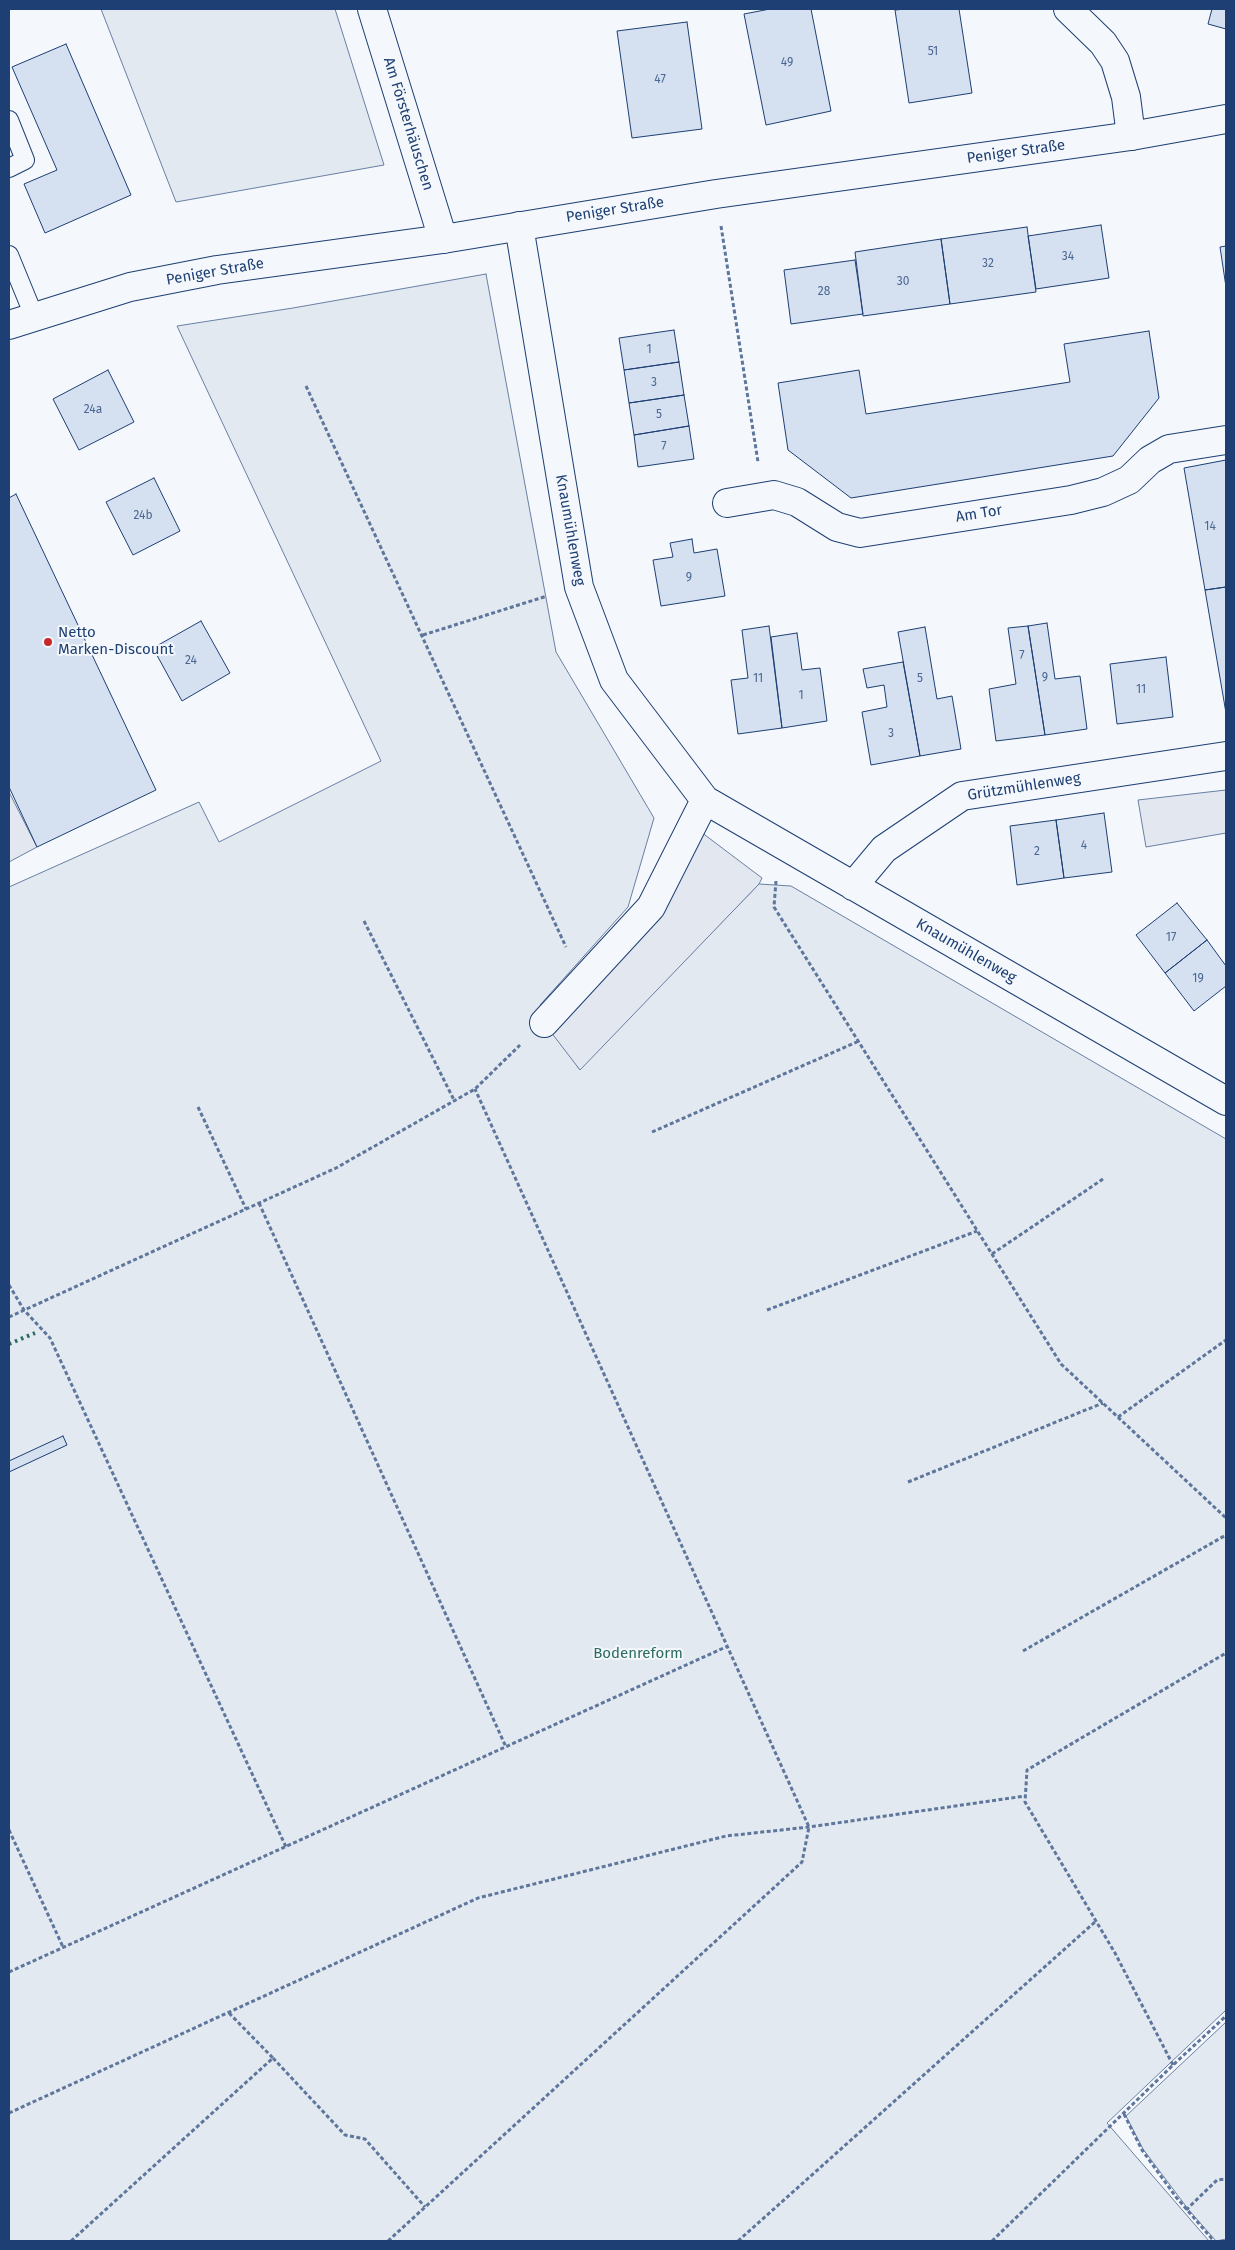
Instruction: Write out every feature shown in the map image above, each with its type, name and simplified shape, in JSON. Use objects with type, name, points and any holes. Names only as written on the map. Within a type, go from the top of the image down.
[{"type":"street","name":"Am Försterhäuschen","points":[[372,9],[443,239]]},
{"type":"street","points":[[1068,9],[1103,43],[1115,62],[1126,97],[1131,136]]},
{"type":"street","name":"Peniger Straße","points":[[9,325],[130,287],[217,270],[443,239],[716,194],[1131,136],[1226,119]]},
{"type":"street","name":"Knaumühlenweg","points":[[519,226],[579,587],[614,680],[706,800],[1226,1102]]},
{"type":"street","name":"Am Tor","points":[[727,503],[774,495],[797,502],[837,527],[860,533],[1071,500],[1103,492],[1129,480],[1150,460],[1170,449],[1226,440]]},
{"type":"street","name":"Grützmühlenweg","points":[[853,886],[884,849],[962,796],[1226,756]]},
{"type":"street","points":[[544,1022],[651,907],[706,800]]},
{"type":"lane","points":[[9,120],[25,160],[9,168]]},
{"type":"lane","points":[[9,255],[34,316]]},
{"type":"path","points":[[716,194],[764,497]]},
{"type":"path","points":[[306,386],[582,981]]},
{"type":"path","points":[[422,636],[579,587]]},
{"type":"path","points":[[778,842],[774,907],[1062,1364],[1226,1518]]},
{"type":"path","points":[[364,921],[454,1100]]},
{"type":"path","points":[[9,1317],[336,1168],[475,1088],[544,1022]]},
{"type":"path","points":[[652,1132],[859,1041]]},
{"type":"path","points":[[388,2241],[802,1862],[809,1827],[475,1088]]},
{"type":"path","points":[[198,1107],[246,1210]]},
{"type":"path","points":[[992,1254],[1103,1179]]},
{"type":"path","points":[[259,1203],[506,1747]]},
{"type":"path","points":[[766,1310],[977,1230]]},
{"type":"path","points":[[9,1285],[24,1310],[50,1338],[286,1847]]},
{"type":"path","points":[[1118,1417],[1226,1340]]},
{"type":"path","points":[[908,1482],[1103,1403]]},
{"type":"path","points":[[1023,1651],[1226,1535]]},
{"type":"path","points":[[9,1972],[728,1646]]},
{"type":"path","points":[[1172,2065],[1115,1953],[1026,1802],[1027,1770],[1226,1653]]},
{"type":"path","points":[[9,2113],[478,1898],[726,1836],[809,1827],[1026,1796]]},
{"type":"path","points":[[9,1830],[63,1947]]},
{"type":"path","points":[[738,2241],[1096,1921]]},
{"type":"path","points":[[228,2012],[274,2058],[345,2135],[365,2139],[425,2207]]},
{"type":"path","points":[[992,2241],[1172,2065],[1226,2016]]},
{"type":"path","points":[[71,2241],[274,2058]]},
{"type":"path","points":[[1124,2114],[1142,2150],[1211,2241]]},
{"type":"path","points":[[1186,2210],[1217,2180],[1226,2180]]},
{"type":"green space","points":[[101,9],[335,9],[384,165],[176,202]]},
{"type":"green space","name":"Bodenreform","points":[[486,274],[556,652],[654,818],[628,907],[540,1005],[579,1069],[759,884],[791,886],[1226,1139],[1226,2010],[1107,2123],[1209,2241],[9,2241],[9,887],[199,802],[219,842],[381,761],[177,326]]},
{"type":"green space","points":[[1226,2022],[1226,2239],[1216,2241],[1188,2209],[1143,2149],[1126,2116]]},
{"type":"shaded area","points":[[1226,790],[1226,833],[1146,847],[1138,800]]},
{"type":"shaded area","points":[[9,792],[37,847],[9,862]]},
{"type":"shaded area","points":[[693,826],[762,878],[759,884],[580,1070],[544,1023],[582,981]]},
{"type":"building","points":[[770,9],[811,9],[831,111],[766,125],[744,14]]},
{"type":"building","points":[[959,9],[972,93],[909,103],[895,10]]},
{"type":"building","points":[[1212,9],[1226,9],[1226,29],[1208,24]]},
{"type":"building","points":[[687,22],[702,129],[632,138],[617,31]]},
{"type":"building","points":[[66,44],[131,195],[45,233],[24,184],[57,170],[12,67]]},
{"type":"building","points":[[1101,225],[1109,278],[1036,289],[1028,236]]},
{"type":"building","points":[[1027,227],[1036,292],[950,304],[941,239]]},
{"type":"building","points":[[941,239],[950,304],[863,316],[855,252]]},
{"type":"building","points":[[1226,246],[1226,287],[1220,247]]},
{"type":"building","points":[[855,260],[863,314],[791,324],[784,270]]},
{"type":"building","points":[[674,330],[679,362],[624,370],[619,338]]},
{"type":"building","points":[[1149,331],[1159,398],[1113,456],[851,498],[788,450],[778,383],[859,370],[866,414],[1070,382],[1064,344]]},
{"type":"building","points":[[679,362],[684,395],[629,403],[624,370]]},
{"type":"building","points":[[108,370],[134,422],[79,450],[53,399]]},
{"type":"building","points":[[684,395],[689,426],[634,435],[629,403]]},
{"type":"building","points":[[689,426],[694,459],[638,467],[634,435]]},
{"type":"building","points":[[1226,460],[1226,587],[1205,590],[1184,468]]},
{"type":"building","points":[[154,478],[180,531],[133,555],[106,502]]},
{"type":"building","name":"Netto Marken-Discount","points":[[16,494],[156,790],[37,847],[9,787],[9,498]]},
{"type":"building","points":[[692,539],[694,553],[717,549],[725,596],[661,606],[653,560],[673,557],[670,543]]},
{"type":"building","points":[[1226,587],[1226,713],[1205,590]]},
{"type":"building","points":[[201,621],[230,673],[182,701],[153,648]]},
{"type":"building","points":[[1047,623],[1055,679],[1080,676],[1087,729],[1045,735],[1028,626]]},
{"type":"building","points":[[769,626],[782,728],[738,734],[731,680],[748,678],[742,630]]},
{"type":"building","points":[[1028,626],[1045,735],[996,741],[989,689],[1016,684],[1008,628]]},
{"type":"building","points":[[925,627],[937,699],[952,696],[961,749],[920,756],[898,632]]},
{"type":"building","points":[[797,633],[802,670],[820,668],[827,721],[782,728],[771,637]]},
{"type":"building","points":[[1166,657],[1173,717],[1117,724],[1110,664]]},
{"type":"building","points":[[903,662],[920,756],[871,765],[862,712],[887,707],[884,685],[867,688],[863,669]]},
{"type":"building","points":[[1104,813],[1112,872],[1064,878],[1056,820]]},
{"type":"building","points":[[1056,820],[1064,878],[1017,885],[1010,826]]},
{"type":"building","points":[[1177,903],[1207,940],[1165,973],[1136,935]]},
{"type":"building","points":[[1207,940],[1226,966],[1226,986],[1194,1011],[1165,973]]},
{"type":"building","points":[[63,1436],[67,1445],[9,1472],[9,1461]]},
{"type":"hedge","points":[[9,1344],[35,1333]]},
{"type":"place","name":"Netto Marken-Discount","points":[[48,642]]}]
